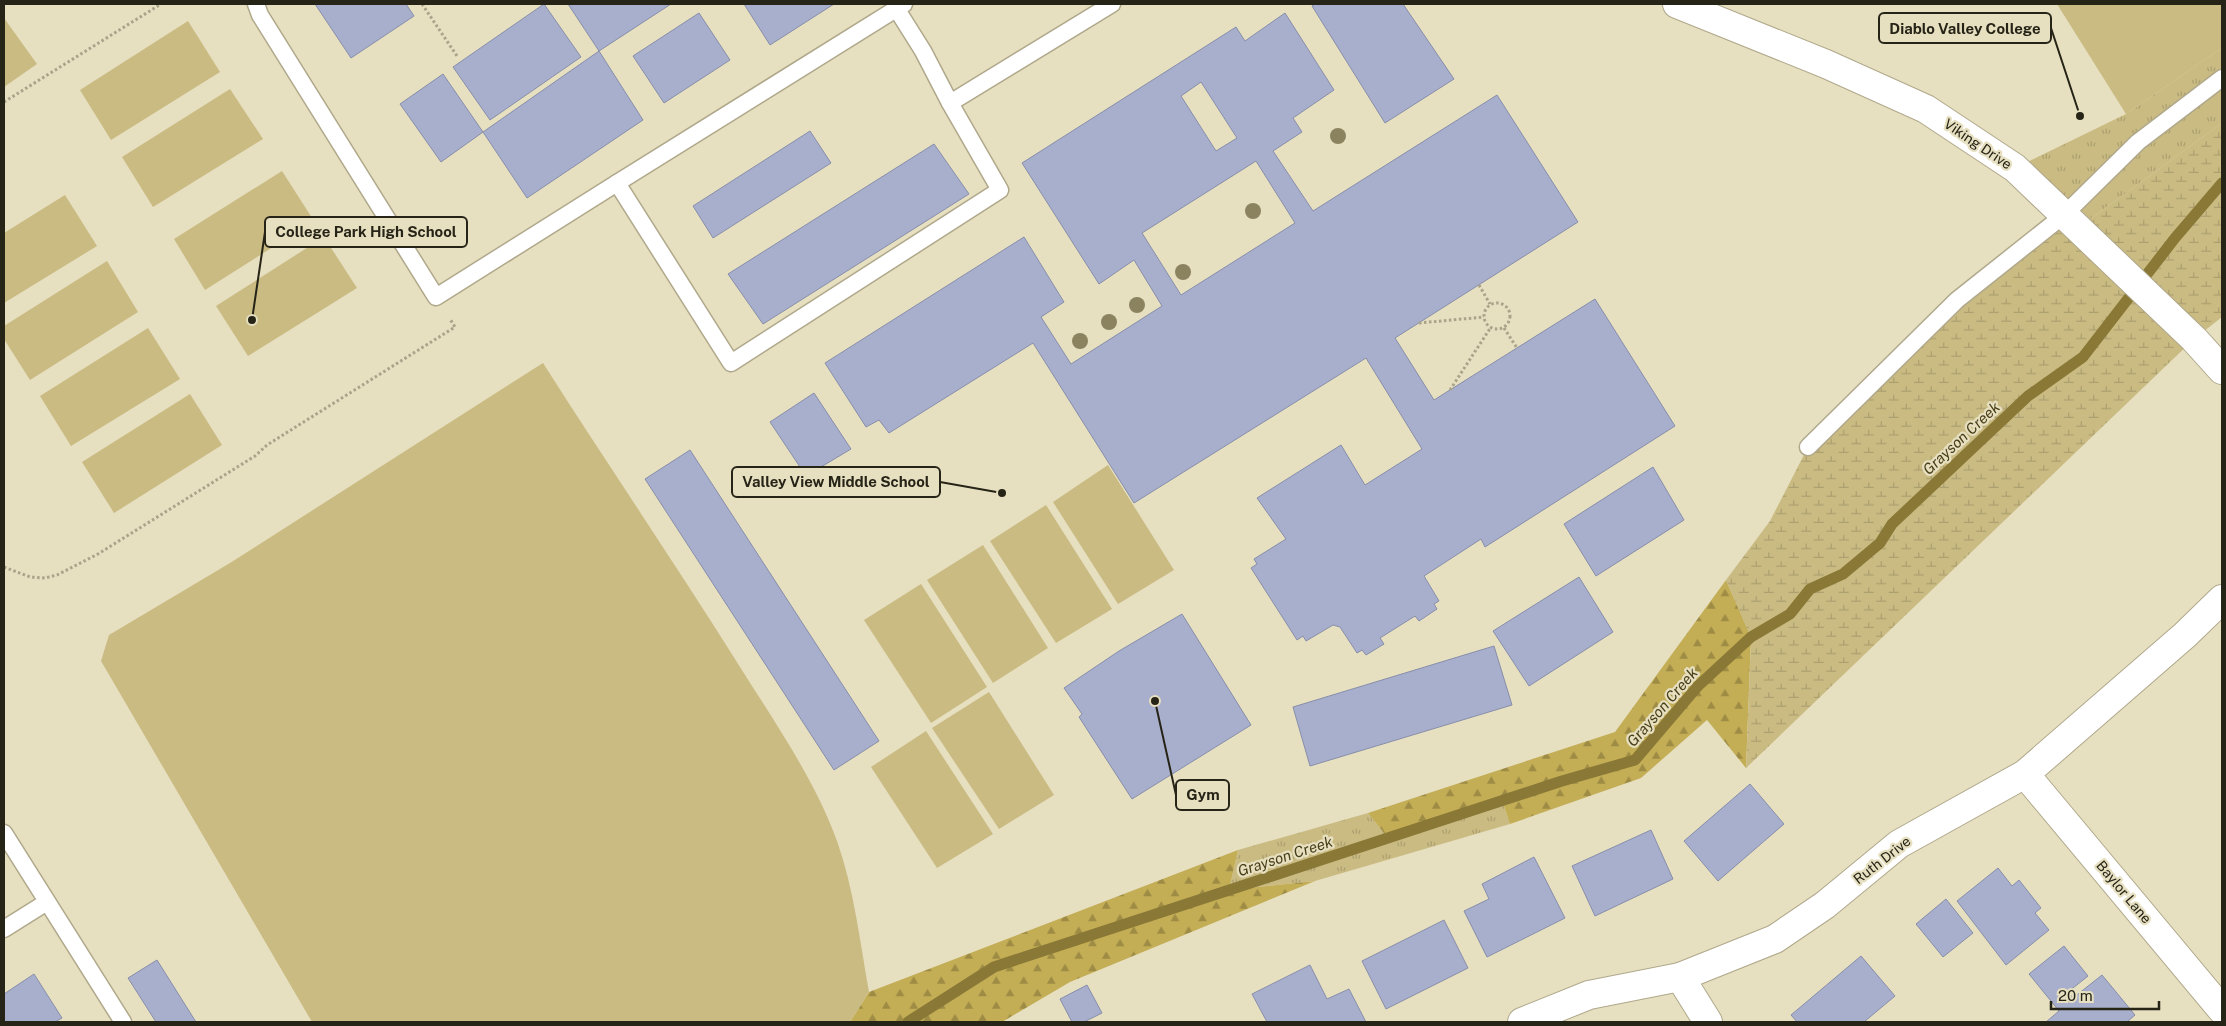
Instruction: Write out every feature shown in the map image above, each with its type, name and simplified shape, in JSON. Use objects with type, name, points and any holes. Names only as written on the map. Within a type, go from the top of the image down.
[{"type":"street","name":"Viking Drive","points":[[1677,4],[1826,64],[1926,109],[2015,168],[2194,339],[2222,370]]},
{"type":"street","name":"Ruth Drive","points":[[1522,1022],[1589,995],[1680,977],[1775,939],[1825,905],[1898,844],[2025,774],[2185,635],[2222,599]]},
{"type":"street","name":"Baylor Lane","points":[[2025,774],[2222,1010]]},
{"type":"street","points":[[1680,977],[1708,1022]]},
{"type":"lane","points":[[256,4],[260,15],[436,296],[900,6],[950,103],[1000,190],[731,363],[617,183]]},
{"type":"lane","points":[[950,103],[1112,4]]},
{"type":"lane","points":[[1808,447],[1957,300],[2071,222],[2138,142],[2222,78]]},
{"type":"lane","points":[[4,832],[123,1022]]},
{"type":"lane","points":[[4,929],[47,902]]},
{"type":"path","points":[[4,102],[161,4]]},
{"type":"path","points":[[422,4],[457,56]]},
{"type":"path","points":[[1479,285],[1490,304]]},
{"type":"path","points":[[1500,303],[1508,308],[1510,321],[1504,328],[1491,327],[1487,324],[1484,317],[1486,308],[1490,304],[1500,303]]},
{"type":"path","points":[[1419,323],[1484,317]]},
{"type":"path","points":[[1450,390],[1491,327]]},
{"type":"path","points":[[4,568],[30,577],[45,578],[57,575],[88,560],[255,456],[267,445],[455,328]]},
{"type":"path","points":[[1504,328],[1517,348]]},
{"type":"green space","points":[[2057,4],[2222,4],[2222,48],[2126,114]]},
{"type":"green space","points":[[4,18],[37,64],[4,87]]},
{"type":"green space","points":[[188,21],[220,72],[111,140],[80,90]]},
{"type":"green space","points":[[2222,48],[2222,123],[2078,228],[2015,168],[2126,114]]},
{"type":"green space","points":[[230,89],[263,139],[153,207],[122,157]]},
{"type":"green space","points":[[2222,123],[2222,317],[2194,339],[1746,768],[1751,638],[1726,580],[1770,521],[1808,447],[1957,300],[2064,215],[2078,228]]},
{"type":"green space","points":[[282,171],[314,221],[205,290],[174,239]]},
{"type":"green space","points":[[65,195],[97,246],[4,303],[4,233]]},
{"type":"green space","points":[[324,237],[357,288],[248,356],[216,306]]},
{"type":"green space","points":[[107,261],[138,312],[30,380],[4,339],[4,326]]},
{"type":"green space","points":[[148,328],[180,379],[71,446],[40,396]]},
{"type":"green space","points":[[543,363],[780,730],[806,773],[828,818],[848,878],[869,992],[850,1022],[312,1022],[101,661],[109,635],[230,563]]},
{"type":"green space","points":[[190,394],[222,445],[114,513],[82,462]]},
{"type":"green space","points":[[1108,465],[1174,570],[1118,604],[1053,502]]},
{"type":"green space","points":[[1046,505],[1112,609],[1056,643],[990,541]]},
{"type":"green space","points":[[983,545],[1048,648],[993,683],[927,580]]},
{"type":"green space","points":[[1726,580],[1751,637],[1746,768],[1707,720],[1641,778],[1510,824],[1502,800],[1388,838],[1368,813],[1615,732]]},
{"type":"green space","points":[[921,584],[987,687],[931,723],[864,620]]},
{"type":"green space","points":[[989,692],[1054,795],[999,829],[932,728]]},
{"type":"green space","points":[[926,731],[993,834],[937,868],[871,767]]},
{"type":"green space","points":[[1502,800],[1510,824],[1315,881],[1229,890],[1238,850],[1368,813],[1388,838]]},
{"type":"green space","points":[[1238,850],[1229,890],[1315,881],[1070,982],[1002,1022],[850,1022],[869,992]]},
{"type":"building","points":[[315,4],[406,4],[414,16],[351,58]]},
{"type":"building","points":[[544,4],[581,57],[490,120],[453,67]]},
{"type":"building","points":[[568,4],[671,4],[599,51]]},
{"type":"building","points":[[744,4],[834,4],[770,45]]},
{"type":"building","points":[[1315,4],[1403,4],[1454,79],[1385,123],[1312,6]]},
{"type":"building","points":[[699,13],[730,60],[664,103],[633,56]]},
{"type":"building","points":[[1285,13],[1334,90],[1293,118],[1302,132],[1273,151],[1313,211],[1497,95],[1578,222],[1395,338],[1434,400],[1595,299],[1675,426],[1485,547],[1481,539],[1424,576],[1439,601],[1434,604],[1437,609],[1419,621],[1415,616],[1380,638],[1384,644],[1366,655],[1362,650],[1357,653],[1340,627],[1333,625],[1306,641],[1303,636],[1297,640],[1251,568],[1257,564],[1254,559],[1286,539],[1257,498],[1341,445],[1365,485],[1422,449],[1366,358],[1134,503],[1033,343],[889,433],[879,420],[866,427],[825,363],[1024,237],[1064,302],[1041,317],[1071,364],[1162,306],[1134,260],[1099,284],[1022,163],[1236,27],[1245,41]],"holes":[[[1201,82],[1237,138],[1216,151],[1181,96]],[[1256,161],[1295,223],[1181,295],[1142,233]]]},
{"type":"building","points":[[599,51],[643,120],[527,198],[483,132]]},
{"type":"building","points":[[443,74],[483,132],[441,162],[400,104]]},
{"type":"building","points":[[810,131],[831,163],[713,238],[693,206]]},
{"type":"building","points":[[934,144],[969,194],[763,324],[728,274]]},
{"type":"building","points":[[814,393],[851,449],[806,476],[770,422]]},
{"type":"building","points":[[690,450],[879,741],[834,770],[645,479]]},
{"type":"building","points":[[1653,467],[1684,520],[1596,576],[1564,524]]},
{"type":"building","points":[[1579,577],[1613,632],[1529,686],[1493,631]]},
{"type":"building","points":[[1182,614],[1251,725],[1132,799],[1079,717],[1082,714],[1064,688],[1119,651]]},
{"type":"building","points":[[1494,646],[1512,705],[1310,766],[1293,707]]},
{"type":"building","points":[[1750,784],[1784,824],[1718,881],[1684,841]]},
{"type":"building","points":[[1651,830],[1673,879],[1595,916],[1572,866]]},
{"type":"building","points":[[1534,857],[1565,918],[1487,957],[1464,911],[1489,899],[1482,884]]},
{"type":"building","points":[[1998,868],[2012,886],[2019,880],[2041,908],[2035,913],[2049,930],[2006,965],[1957,901]]},
{"type":"building","points":[[1946,899],[1973,933],[1943,957],[1916,924]]},
{"type":"building","points":[[1444,920],[1468,968],[1386,1009],[1362,961]]},
{"type":"building","points":[[2064,946],[2088,976],[2068,992],[2073,998],[2102,975],[2135,1015],[2127,1022],[2046,1022],[2059,1011],[2029,974]]},
{"type":"building","points":[[1861,956],[1895,996],[1864,1022],[1797,1022],[1791,1015]]},
{"type":"building","points":[[157,960],[196,1022],[156,1022],[128,978]]},
{"type":"building","points":[[1310,965],[1327,999],[1349,989],[1366,1022],[1267,1022],[1252,994]]},
{"type":"building","points":[[34,974],[62,1018],[55,1022],[4,1022],[4,994]]},
{"type":"building","points":[[1087,985],[1102,1013],[1084,1022],[1072,1022],[1060,999]]},
{"type":"waterway","name":"Grayson Creek","points":[[908,1022],[994,967],[1562,781],[1635,760],[1698,686],[1751,637],[1790,614],[1810,589],[1843,574],[1880,543],[1892,524],[2028,396],[2083,357],[2175,238],[2222,183]]},
{"type":"place","name":"Diablo Valley College","points":[[2080,116]]},
{"type":"place","name":"College Park High School","points":[[252,320]]},
{"type":"place","name":"Valley View Middle School","points":[[1002,493]]},
{"type":"place","name":"Gym","points":[[1155,701]]}]
